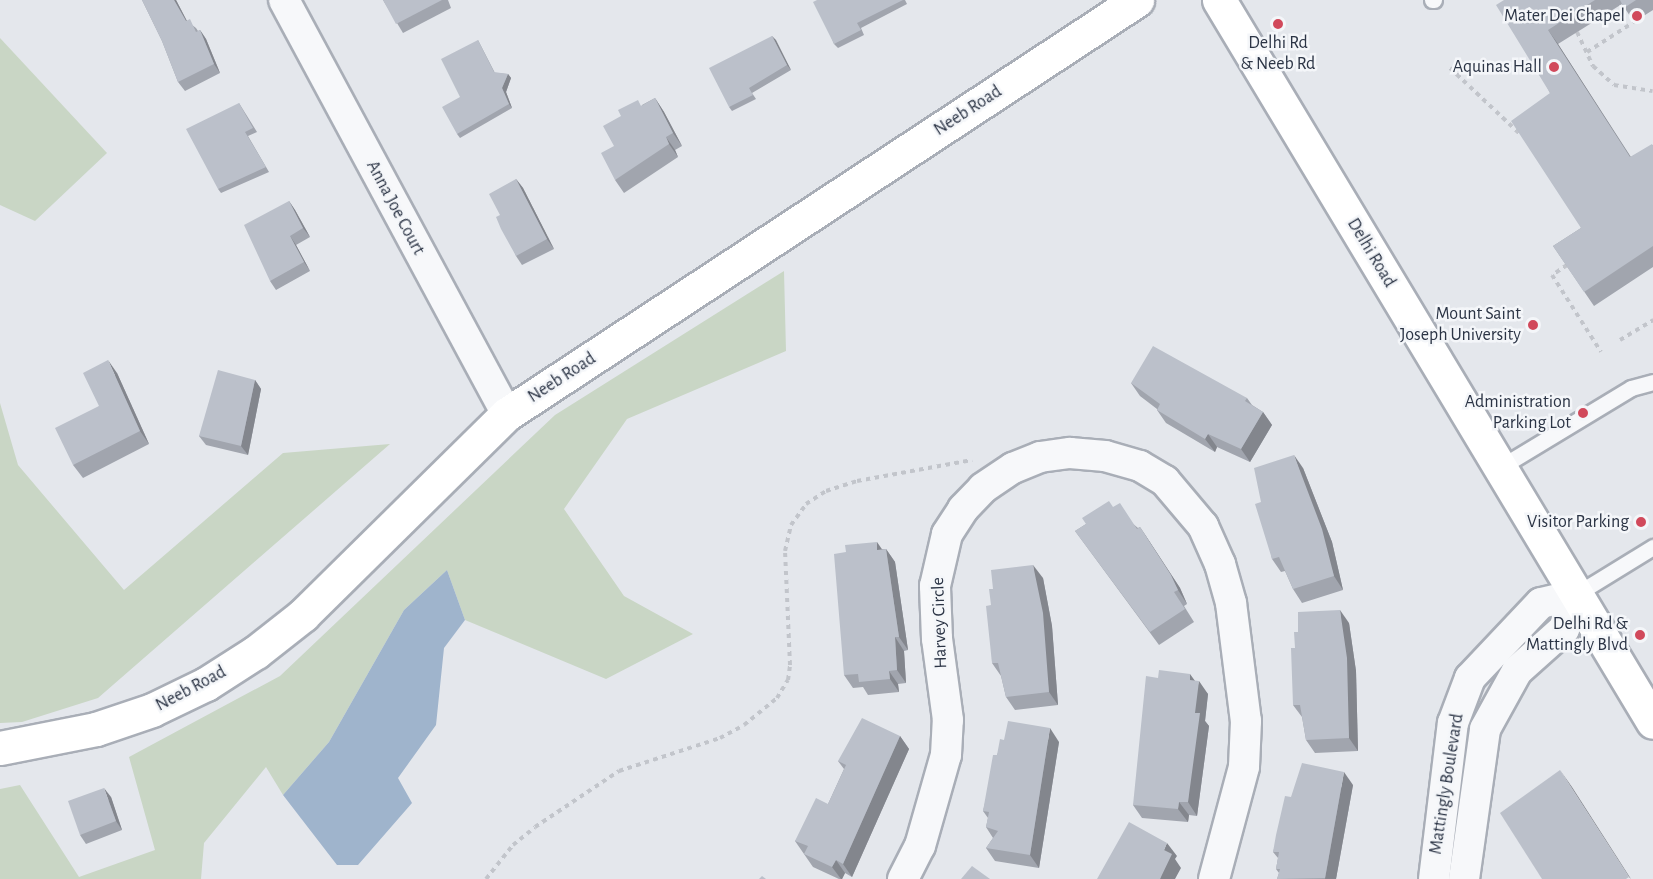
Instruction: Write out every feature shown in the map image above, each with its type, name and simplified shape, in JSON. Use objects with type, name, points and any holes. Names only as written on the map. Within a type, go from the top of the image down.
[{"type":"street","name":"Anna Joe Court","points":[[284,0],[507,414]]},
{"type":"street","name":"Neeb Road","points":[[0,748],[96,729],[152,710],[206,684],[256,652],[303,615],[507,414],[1137,0]]},
{"type":"street","name":"Delhi Road","points":[[1219,0],[1653,722]]},
{"type":"street","name":"Harvey Circle","points":[[903,879],[920,846],[946,755],[948,720],[936,628],[935,586],[939,556],[963,509],[997,479],[1040,457],[1070,453],[1105,456],[1140,466],[1165,481],[1203,526],[1220,564],[1231,603],[1246,721],[1244,767],[1214,879]]},
{"type":"street","name":"Mattingly Boulevard","points":[[1434,879],[1453,723],[1470,678],[1541,603],[1575,595]]},
{"type":"street","name":"Mattingly Boulevard","points":[[1464,879],[1485,729],[1517,671],[1564,629],[1575,595]]},
{"type":"lane","points":[[1499,468],[1631,388],[1653,382]]},
{"type":"lane","points":[[1575,595],[1653,548]]},
{"type":"path","points":[[1587,52],[1634,22]]},
{"type":"path","points":[[1577,32],[1593,66],[1614,85],[1653,91]]},
{"type":"path","points":[[1450,68],[1521,135]]},
{"type":"path","points":[[1567,266],[1552,276],[1600,352]]},
{"type":"path","points":[[1620,340],[1653,320]]},
{"type":"path","points":[[486,879],[513,845],[620,771],[720,738],[744,725],[777,698],[788,680],[790,665],[785,551],[791,525],[806,504],[826,491],[857,481],[970,460],[980,460],[997,479]]},
{"type":"green space","points":[[0,38],[107,153],[35,221],[0,205]]},
{"type":"green space","points":[[784,271],[786,351],[627,419],[564,509],[624,596],[693,634],[606,679],[465,620],[447,570],[404,610],[329,742],[283,795],[266,767],[204,843],[201,879],[0,879],[0,789],[20,785],[79,877],[155,850],[129,757],[280,676],[555,415]]},
{"type":"green space","points":[[0,403],[18,465],[124,590],[283,453],[390,444],[98,698],[22,722],[0,723]]},
{"type":"water","points":[[447,570],[465,620],[444,648],[436,725],[398,778],[412,803],[358,865],[337,865],[283,795],[329,742],[404,610]]},
{"type":"building","points":[[142,0],[174,0],[186,21],[190,19],[196,32],[200,30],[214,64],[178,82],[162,41]]},
{"type":"building","points":[[383,0],[442,0],[396,24]]},
{"type":"building","points":[[817,0],[903,0],[857,23],[861,30],[834,44],[813,2]]},
{"type":"building","points":[[1504,0],[1595,0],[1548,30],[1630,157],[1652,144],[1653,146],[1653,246],[1584,292],[1553,246],[1581,228],[1511,121],[1550,93],[1496,5]]},
{"type":"building","points":[[1620,0],[1636,0],[1624,8]]},
{"type":"building","points":[[772,36],[787,65],[749,88],[753,95],[729,107],[709,68]]},
{"type":"building","points":[[478,40],[494,72],[508,74],[502,88],[509,104],[457,134],[442,107],[460,97],[441,59]]},
{"type":"building","points":[[655,98],[673,133],[666,137],[669,144],[615,180],[601,153],[614,146],[603,126],[621,116],[618,110],[638,100],[641,106]]},
{"type":"building","points":[[239,103],[253,128],[245,132],[266,167],[218,189],[186,129]]},
{"type":"building","points":[[516,179],[547,239],[516,256],[501,229],[496,217],[500,215],[489,194]]},
{"type":"building","points":[[289,201],[303,228],[290,236],[304,262],[270,281],[244,225]]},
{"type":"building","points":[[1153,346],[1247,398],[1245,401],[1263,412],[1241,449],[1208,434],[1205,439],[1157,410],[1160,404],[1131,383]]},
{"type":"building","points":[[108,360],[140,431],[73,465],[55,428],[99,406],[83,373]]},
{"type":"building","points":[[218,370],[255,380],[241,446],[199,436]]},
{"type":"building","points":[[1294,455],[1322,529],[1334,576],[1293,589],[1279,557],[1272,559],[1255,504],[1261,502],[1254,468]]},
{"type":"building","points":[[1109,501],[1113,507],[1120,503],[1137,529],[1140,527],[1171,575],[1178,590],[1174,592],[1185,609],[1150,632],[1075,531],[1086,524],[1082,518]]},
{"type":"building","points":[[877,542],[877,550],[886,549],[899,637],[895,637],[897,670],[889,671],[890,679],[859,682],[858,674],[844,675],[834,554],[846,552],[845,545]]},
{"type":"building","points":[[1033,565],[1043,613],[1049,692],[1006,697],[998,663],[992,663],[986,606],[991,605],[989,589],[993,589],[991,570]]},
{"type":"building","points":[[1340,610],[1347,658],[1349,738],[1306,740],[1300,705],[1293,705],[1291,648],[1295,648],[1294,632],[1298,632],[1298,612]]},
{"type":"building","points":[[1159,670],[1190,674],[1190,680],[1199,681],[1195,713],[1200,713],[1188,802],[1179,802],[1178,809],[1133,805],[1146,676],[1158,678]]},
{"type":"building","points":[[862,718],[900,736],[843,864],[836,860],[832,867],[804,854],[808,846],[795,841],[816,798],[828,804],[846,765],[838,761]]},
{"type":"building","points":[[1008,721],[1050,728],[1030,855],[986,848],[998,831],[986,827],[989,812],[983,811],[993,755],[997,755],[1000,739],[1004,740]]},
{"type":"building","points":[[1302,763],[1344,772],[1325,878],[1277,879],[1280,869],[1276,869],[1279,852],[1273,852],[1276,835],[1285,796],[1291,797]]},
{"type":"building","points":[[1560,770],[1629,877],[1626,879],[1542,879],[1500,813]]},
{"type":"building","points":[[104,788],[116,821],[80,835],[68,801]]},
{"type":"building","points":[[1129,822],[1167,843],[1164,850],[1172,854],[1160,879],[1097,879]]},
{"type":"building","points":[[972,866],[990,879],[961,879]]},
{"type":"place","name":"Mater Dei Chapel","points":[[1637,16]]},
{"type":"place","name":"Delhi Rd & Neeb Rd","points":[[1278,24]]},
{"type":"place","name":"Aquinas Hall","points":[[1554,67]]},
{"type":"place","name":"Mount Saint Joseph University","points":[[1533,325]]},
{"type":"place","name":"Administration Parking Lot","points":[[1583,413]]},
{"type":"place","name":"Visitor Parking","points":[[1641,522]]},
{"type":"place","name":"Delhi Rd & Mattingly Blvd","points":[[1640,635]]}]
